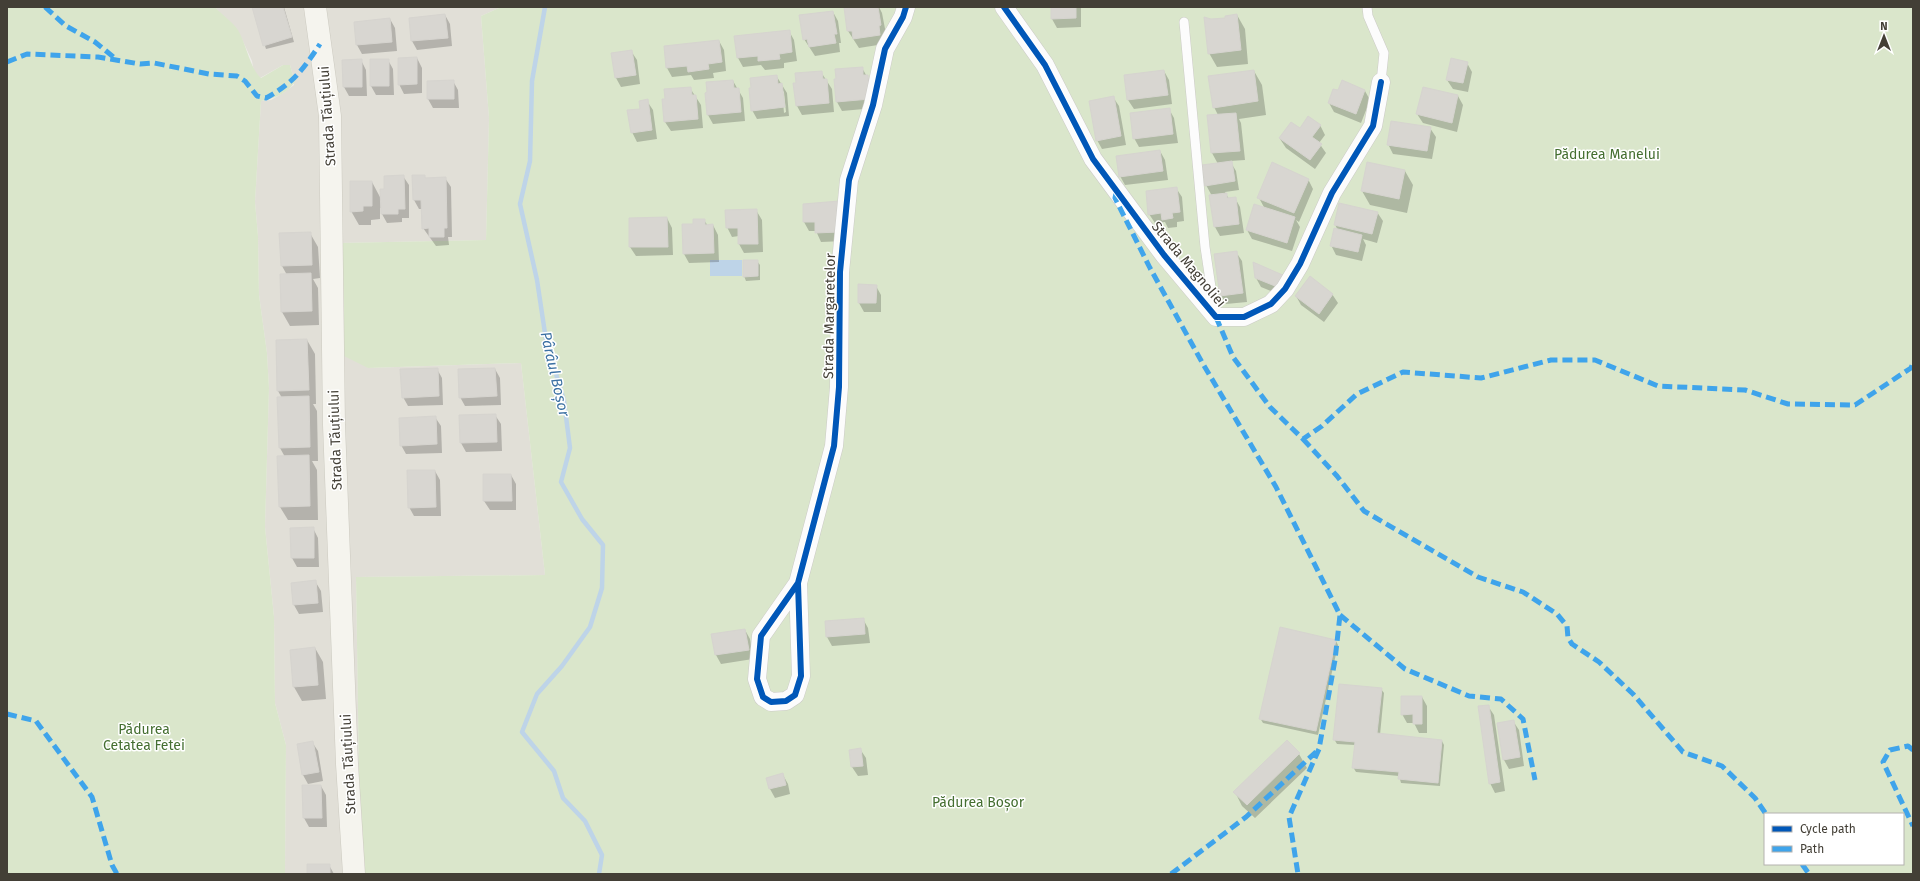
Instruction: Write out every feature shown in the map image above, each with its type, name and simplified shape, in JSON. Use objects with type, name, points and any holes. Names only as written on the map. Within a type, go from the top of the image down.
[{"type":"main road","name":"Strada Tăuțiului","points":[[314,7],[330,116],[334,433],[347,764],[354,874]]},
{"type":"street","name":"Strada Margaretelor","points":[[798,583],[761,636],[757,679],[763,697],[771,702],[786,701],[795,695],[800,676],[798,583],[834,446],[839,387],[840,272],[849,180],[873,105],[885,49],[903,17],[906,7]]},
{"type":"street","name":"Strada Magnoliei","points":[[1004,7],[1045,65],[1092,159],[1164,255],[1216,317],[1244,317],[1271,304],[1285,289],[1300,264],[1332,193],[1373,126],[1381,82]]},
{"type":"lane","points":[[1367,7],[1368,16],[1384,53],[1381,82]]},
{"type":"lane","points":[[1184,22],[1205,247],[1212,294],[1210,299],[1204,303]]},
{"type":"shaded area","points":[[215,7],[501,7],[481,16],[489,118],[486,240],[338,243],[368,368],[521,363],[545,575],[356,577],[359,777],[365,874],[285,874],[286,745],[275,703],[274,617],[265,527],[269,388],[267,353],[259,295],[258,236],[255,202],[261,101],[271,100],[294,85],[290,65],[283,65],[260,78],[254,72],[252,61],[242,39]]},
{"type":"green space","name":"Pădurea Cetatea Fetei","points":[[7,7],[215,7],[238,30],[254,69],[261,78],[283,65],[290,65],[293,76],[297,79],[286,91],[271,99],[261,101],[255,202],[258,236],[259,295],[267,353],[269,388],[265,527],[274,617],[275,703],[286,745],[285,874],[7,874]]},
{"type":"green space","points":[[501,7],[1913,7],[1913,874],[365,874],[359,777],[356,577],[545,575],[521,363],[368,368],[340,354],[338,243],[486,240],[489,118],[481,16]]},
{"type":"water","points":[[710,260],[742,260],[742,276],[710,276]]},
{"type":"building","points":[[252,7],[283,7],[292,37],[263,46]]},
{"type":"building","points":[[844,7],[878,7],[881,25],[879,26],[880,35],[853,39],[852,31],[847,31]]},
{"type":"building","points":[[1051,7],[1076,7],[1076,18],[1051,19]]},
{"type":"building","points":[[833,11],[837,34],[834,34],[836,43],[809,47],[807,39],[803,40],[799,15]]},
{"type":"building","points":[[445,14],[448,38],[411,41],[409,18]]},
{"type":"building","points":[[1237,14],[1241,50],[1208,54],[1204,17],[1211,19],[1225,18],[1225,16]]},
{"type":"building","points":[[390,18],[392,42],[356,45],[354,22]]},
{"type":"building","points":[[790,30],[792,52],[779,54],[780,59],[758,61],[758,56],[737,58],[734,36]]},
{"type":"building","points":[[719,40],[722,62],[708,64],[709,69],[688,72],[687,66],[666,68],[664,46]]},
{"type":"building","points":[[632,50],[636,75],[615,78],[611,53]]},
{"type":"building","points":[[417,57],[417,84],[398,85],[398,58]]},
{"type":"building","points":[[1451,58],[1468,62],[1463,83],[1446,80]]},
{"type":"building","points":[[362,59],[362,87],[343,87],[342,60]]},
{"type":"building","points":[[370,59],[389,59],[389,86],[370,86]]},
{"type":"building","points":[[863,67],[863,75],[868,75],[870,99],[836,102],[834,79],[836,79],[835,69]]},
{"type":"building","points":[[1164,70],[1168,95],[1127,100],[1124,75]]},
{"type":"building","points":[[1254,70],[1258,101],[1213,108],[1208,76]]},
{"type":"building","points":[[822,71],[823,79],[827,79],[829,103],[796,106],[793,83],[796,83],[795,73]]},
{"type":"building","points":[[777,75],[778,84],[782,83],[785,107],[751,111],[749,88],[751,88],[750,78]]},
{"type":"building","points":[[454,80],[454,99],[427,99],[427,81]]},
{"type":"building","points":[[733,80],[734,88],[739,88],[741,112],[707,115],[705,93],[707,92],[706,82]]},
{"type":"building","points":[[1342,80],[1365,90],[1356,114],[1328,103],[1333,89],[1338,90]]},
{"type":"building","points":[[691,87],[692,95],[696,95],[698,119],[664,122],[662,99],[665,99],[664,89]]},
{"type":"building","points":[[1423,87],[1458,95],[1452,123],[1416,114]]},
{"type":"building","points":[[1114,96],[1121,136],[1096,141],[1089,101]]},
{"type":"building","points":[[648,99],[652,130],[631,133],[627,110],[640,109],[639,101]]},
{"type":"building","points":[[1170,108],[1173,134],[1133,139],[1130,113]]},
{"type":"building","points":[[1236,113],[1240,151],[1211,153],[1207,115]]},
{"type":"building","points":[[1308,116],[1321,125],[1312,137],[1322,144],[1310,160],[1279,138],[1291,122],[1300,128]]},
{"type":"building","points":[[1391,121],[1431,127],[1427,151],[1387,145]]},
{"type":"building","points":[[1160,150],[1163,171],[1119,177],[1116,156]]},
{"type":"building","points":[[1232,161],[1235,181],[1205,186],[1202,165]]},
{"type":"building","points":[[1272,162],[1309,179],[1294,213],[1257,198]]},
{"type":"building","points":[[1367,162],[1405,170],[1399,199],[1361,191]]},
{"type":"building","points":[[404,175],[405,209],[398,209],[398,214],[381,214],[380,189],[384,189],[384,176]]},
{"type":"building","points":[[412,175],[425,175],[425,178],[446,177],[447,228],[444,228],[444,237],[429,237],[429,228],[422,229],[421,200],[413,200]]},
{"type":"building","points":[[350,181],[372,181],[372,206],[363,206],[363,211],[350,212]]},
{"type":"building","points":[[1177,187],[1180,212],[1172,213],[1173,218],[1162,220],[1161,213],[1148,215],[1146,191]]},
{"type":"building","points":[[1227,193],[1227,198],[1236,197],[1239,224],[1214,227],[1209,195]]},
{"type":"building","points":[[839,201],[839,232],[815,233],[815,222],[803,222],[803,204]]},
{"type":"building","points":[[1339,203],[1378,212],[1372,234],[1334,225]]},
{"type":"building","points":[[1254,204],[1295,217],[1287,243],[1246,230]]},
{"type":"building","points":[[757,209],[758,244],[738,244],[738,228],[726,228],[725,210]]},
{"type":"building","points":[[667,217],[668,247],[629,247],[629,218]]},
{"type":"building","points":[[693,219],[705,219],[705,225],[713,224],[714,253],[683,254],[682,224],[693,224]]},
{"type":"building","points":[[1334,228],[1362,235],[1358,252],[1330,246]]},
{"type":"building","points":[[311,232],[312,265],[281,266],[279,233]]},
{"type":"building","points":[[1237,251],[1243,293],[1220,296],[1214,254]]},
{"type":"building","points":[[743,260],[758,260],[758,276],[743,277]]},
{"type":"building","points":[[1253,262],[1285,276],[1280,288],[1255,278]]},
{"type":"building","points":[[311,273],[312,311],[281,312],[280,274]]},
{"type":"building","points":[[1310,276],[1333,294],[1319,314],[1295,296]]},
{"type":"building","points":[[858,284],[877,285],[876,303],[858,303]]},
{"type":"building","points":[[307,339],[309,390],[277,391],[276,340]]},
{"type":"building","points":[[438,368],[439,396],[402,398],[400,369]]},
{"type":"building","points":[[495,368],[497,396],[459,398],[458,369]]},
{"type":"building","points":[[309,396],[310,447],[279,448],[277,397]]},
{"type":"building","points":[[496,414],[497,442],[460,443],[459,415]]},
{"type":"building","points":[[436,416],[437,444],[400,446],[399,418]]},
{"type":"building","points":[[309,455],[310,506],[279,507],[277,456]]},
{"type":"building","points":[[407,470],[435,470],[436,507],[408,508]]},
{"type":"building","points":[[483,474],[511,474],[512,501],[483,501]]},
{"type":"building","points":[[314,527],[314,558],[291,558],[290,528]]},
{"type":"building","points":[[316,580],[318,603],[293,605],[291,583]]},
{"type":"building","points":[[864,618],[865,634],[826,637],[825,621]]},
{"type":"building","points":[[1280,627],[1336,640],[1316,731],[1259,719]]},
{"type":"building","points":[[745,629],[749,650],[715,655],[711,634]]},
{"type":"building","points":[[315,647],[318,685],[293,687],[290,650]]},
{"type":"building","points":[[1339,684],[1382,688],[1377,733],[1442,740],[1438,783],[1398,779],[1399,772],[1352,768],[1355,742],[1333,740]]},
{"type":"building","points":[[1401,696],[1422,696],[1422,724],[1413,724],[1413,714],[1401,715]]},
{"type":"building","points":[[1489,705],[1500,782],[1489,784],[1478,706]]},
{"type":"building","points":[[1514,720],[1520,757],[1503,760],[1497,723]]},
{"type":"building","points":[[1287,740],[1300,753],[1247,805],[1233,792]]},
{"type":"building","points":[[313,741],[319,772],[302,775],[297,744]]},
{"type":"building","points":[[861,748],[863,766],[851,767],[849,750]]},
{"type":"building","points":[[783,773],[786,785],[769,789],[766,778]]},
{"type":"building","points":[[302,785],[321,785],[322,818],[303,818]]},
{"type":"building","points":[[307,864],[330,864],[330,874],[307,874]]},
{"type":"waterway","name":"Pârâul Boșor","points":[[545,7],[532,81],[530,161],[520,204],[537,280],[546,340],[564,401],[570,448],[561,482],[582,519],[603,545],[602,588],[590,627],[562,666],[537,694],[522,732],[554,771],[563,798],[585,821],[602,855],[599,874]]},
{"type":"marked path","points":[[45,7],[66,26],[95,42],[116,59]]},
{"type":"marked path","points":[[7,62],[27,54],[98,57],[140,64],[154,63],[209,74],[237,76],[245,81],[257,96],[266,98],[283,87],[297,75],[320,44]]},
{"type":"marked path","points":[[1116,193],[1115,198],[1150,268],[1203,364],[1276,487],[1340,615],[1335,660],[1319,749],[1289,817],[1298,874]]},
{"type":"marked path","points":[[1216,317],[1233,357],[1270,407],[1303,439],[1322,426],[1357,394],[1403,372],[1481,378],[1551,360],[1595,360],[1658,386],[1745,390],[1788,404],[1855,405],[1911,368],[1913,363]]},
{"type":"marked path","points":[[1303,439],[1337,476],[1364,511],[1478,577],[1523,592],[1557,614],[1567,626],[1568,638],[1572,644],[1599,662],[1633,694],[1683,752],[1722,766],[1755,798],[1765,813]]},
{"type":"marked path","points":[[1340,615],[1405,669],[1469,696],[1501,699],[1523,719],[1535,780]]},
{"type":"marked path","points":[[7,714],[36,721],[92,797],[112,865],[117,874]]},
{"type":"marked path","points":[[1913,750],[1908,746],[1890,750],[1883,762],[1913,826]]},
{"type":"marked path","points":[[1171,874],[1246,817],[1318,750]]},
{"type":"marked path","points":[[1803,865],[1809,874]]},
{"type":"cycle path","points":[[798,583],[761,636],[757,679],[763,697],[771,702],[786,701],[795,695],[801,676],[798,583],[834,446],[839,387],[840,272],[849,180],[873,105],[885,49],[903,17],[906,7]]},
{"type":"cycle path","points":[[1004,7],[1045,65],[1093,159],[1164,255],[1216,317],[1244,317],[1271,304],[1285,289],[1300,264],[1332,193],[1373,126],[1381,82]]},
{"type":"park label","name":"Pădurea Manelui","points":[[1607,154]]},
{"type":"park label","name":"Pădurea Boșor","points":[[978,802]]}]
